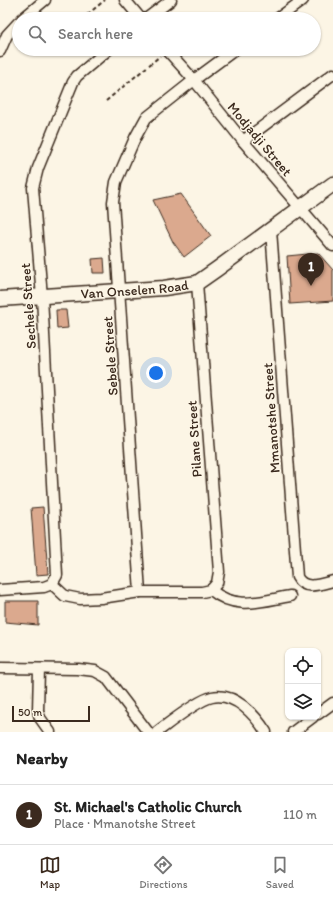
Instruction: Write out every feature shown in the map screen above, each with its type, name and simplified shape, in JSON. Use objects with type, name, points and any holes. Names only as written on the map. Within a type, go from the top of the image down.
[{"type":"street","points":[[30,12],[45,0]]},
{"type":"street","points":[[125,0],[135,12]]},
{"type":"street","points":[[155,12],[171,0]]},
{"type":"street","points":[[287,12],[303,0]]},
{"type":"street","points":[[0,51],[7,35],[12,30]]},
{"type":"street","name":"Sechele Street","points":[[52,584],[56,575],[42,297],[33,188],[34,181],[67,93],[77,76],[101,56]]},
{"type":"street","name":"Modjadji Street","points":[[172,56],[194,80],[243,141],[333,246]]},
{"type":"street","name":"Sebele Street","points":[[140,592],[113,202],[116,182],[134,138],[146,118],[227,56]]},
{"type":"street","points":[[243,141],[333,74]]},
{"type":"street","name":"Van Onselen Road","points":[[0,300],[174,287],[197,283],[333,184]]},
{"type":"street","name":"Mmanotshe Street","points":[[271,230],[297,577],[302,583],[308,586],[320,585],[333,581]]},
{"type":"street","name":"Pilane Street","points":[[197,283],[218,572],[217,583],[211,590]]},
{"type":"street","points":[[0,590],[44,587],[52,584],[65,596],[80,599],[101,598],[140,592],[202,592],[211,590],[218,596],[229,601],[246,604],[290,596]]},
{"type":"street","points":[[0,668],[78,669],[100,673],[106,677],[148,732]]},
{"type":"street","points":[[38,669],[38,711],[40,718],[50,732]]},
{"type":"street","points":[[157,732],[202,701],[218,696],[227,697],[249,711],[266,732]]},
{"type":"street","points":[[321,712],[333,703]]},
{"type":"street","points":[[292,732],[309,720]]},
{"type":"path","points":[[90,12],[104,0]]},
{"type":"path","points":[[106,101],[159,56]]},
{"type":"building","points":[[181,194],[211,236],[184,257],[173,242],[153,200]]},
{"type":"building","points":[[318,253],[333,270],[333,301],[290,304],[287,256]]},
{"type":"building","points":[[104,258],[105,273],[93,273],[92,259]]},
{"type":"building","points":[[56,310],[66,310],[68,328],[57,329]]},
{"type":"building","points":[[43,507],[48,574],[36,575],[31,508]]},
{"type":"building","points":[[5,601],[38,601],[38,625],[5,622]]},
{"type":"place","name":"St. Michael's Catholic Church","points":[[311,286]]}]
